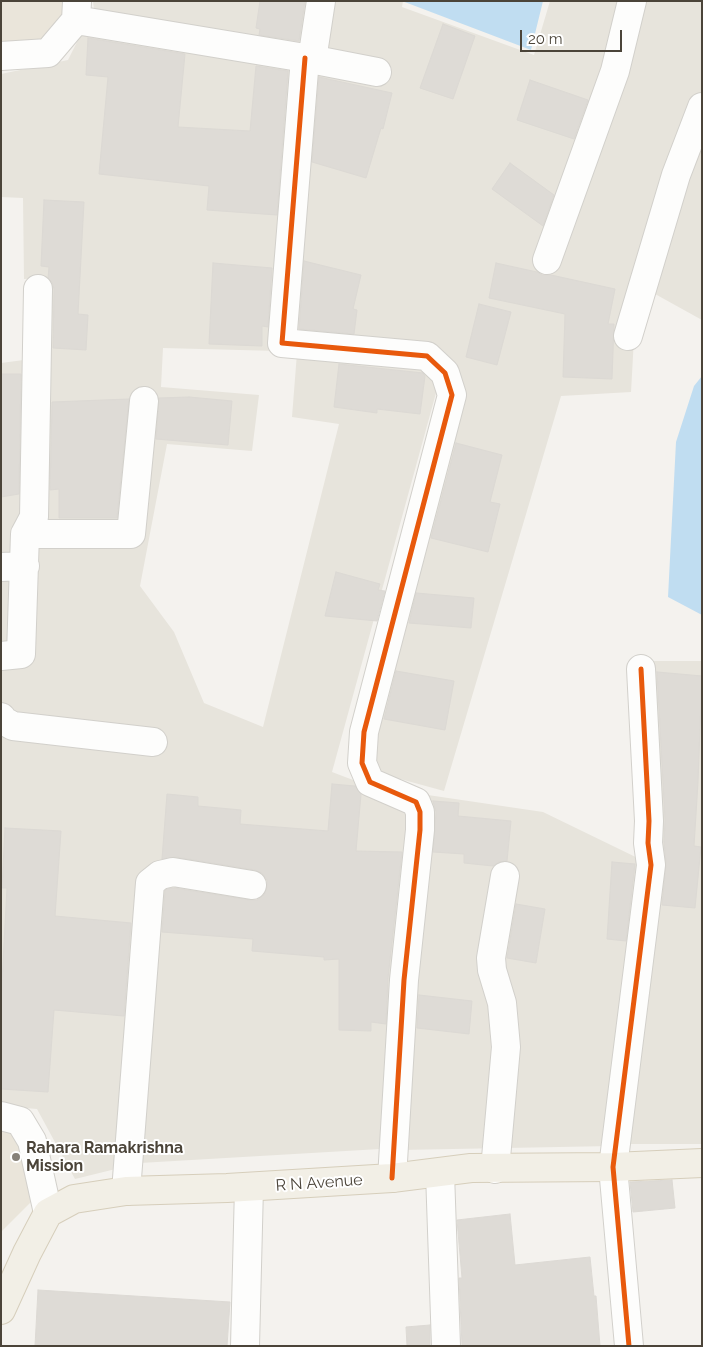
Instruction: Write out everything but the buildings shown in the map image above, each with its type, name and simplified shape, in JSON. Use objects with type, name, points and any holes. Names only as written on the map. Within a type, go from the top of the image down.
[{"type":"main road","name":"R N Avenue","points":[[48,1213],[74,1199],[126,1191],[249,1187],[392,1178],[471,1168],[613,1167],[702,1163]]},
{"type":"main road","points":[[1,1310],[48,1213]]},
{"type":"street","points":[[321,1],[309,59],[282,343],[427,356],[445,372],[452,395],[364,732],[362,763],[370,782],[416,802],[420,812],[420,830],[404,980],[392,1178]]},
{"type":"street","points":[[547,260],[615,71],[632,1]]},
{"type":"street","points":[[1,56],[48,52],[77,11],[377,72]]},
{"type":"street","points":[[628,336],[676,175],[702,107]]},
{"type":"street","points":[[1,656],[21,654],[13,566],[34,517],[38,289]]},
{"type":"street","points":[[26,534],[131,534],[144,401]]},
{"type":"street","points":[[629,1346],[613,1167],[651,865],[648,843],[649,821],[641,669]]},
{"type":"street","points":[[1,717],[13,726],[153,742]]},
{"type":"street","points":[[126,1191],[150,883],[160,875],[173,872],[252,885]]},
{"type":"street","points":[[495,1169],[506,1046],[502,1003],[492,970],[491,958],[504,876]]},
{"type":"street","points":[[1,1116],[20,1121],[32,1141],[48,1213]]},
{"type":"street","points":[[440,1173],[446,1346]]},
{"type":"street","points":[[245,1346],[249,1187]]},
{"type":"shaded area","points":[[1,1],[67,1],[67,13],[41,39],[1,43]]},
{"type":"shaded area","points":[[93,1],[403,1],[402,7],[534,55],[550,1],[625,1],[612,54],[575,157],[545,263],[548,272],[566,244],[636,1],[702,1],[702,320],[637,284],[631,392],[561,396],[444,791],[360,768],[458,373],[431,344],[285,338],[298,130],[278,351],[163,348],[161,387],[259,395],[252,451],[167,444],[140,586],[174,632],[204,703],[263,727],[339,424],[292,417],[297,353],[419,361],[439,382],[332,772],[416,804],[405,974],[380,1149],[140,1163],[75,1179],[37,1109],[1,1106],[1,363],[39,358],[46,278],[24,279],[23,198],[1,197],[1,74],[68,60],[86,24],[303,58],[304,44],[94,10]]},
{"type":"shaded area","points":[[649,661],[702,661],[702,1144],[400,1150],[421,794],[543,812],[650,864]]},
{"type":"shaded area","name":"Rahara Ramakrishna Mission","points":[[1,1128],[14,1129],[47,1186],[1,1232]]},
{"type":"water","points":[[402,1],[543,1],[531,50]]},
{"type":"water","points":[[702,376],[702,615],[668,597],[676,442],[694,386]]},
{"type":"cycle path","points":[[305,58],[282,343],[427,356],[445,373],[452,395],[364,732],[362,763],[370,782],[416,802],[420,812],[420,830],[404,980],[392,1178]]},
{"type":"cycle path","points":[[629,1346],[613,1167],[651,865],[648,843],[649,821],[641,669]]},
{"type":"place","name":"Rahara Ramakrishna Mission","points":[[16,1157]]}]
